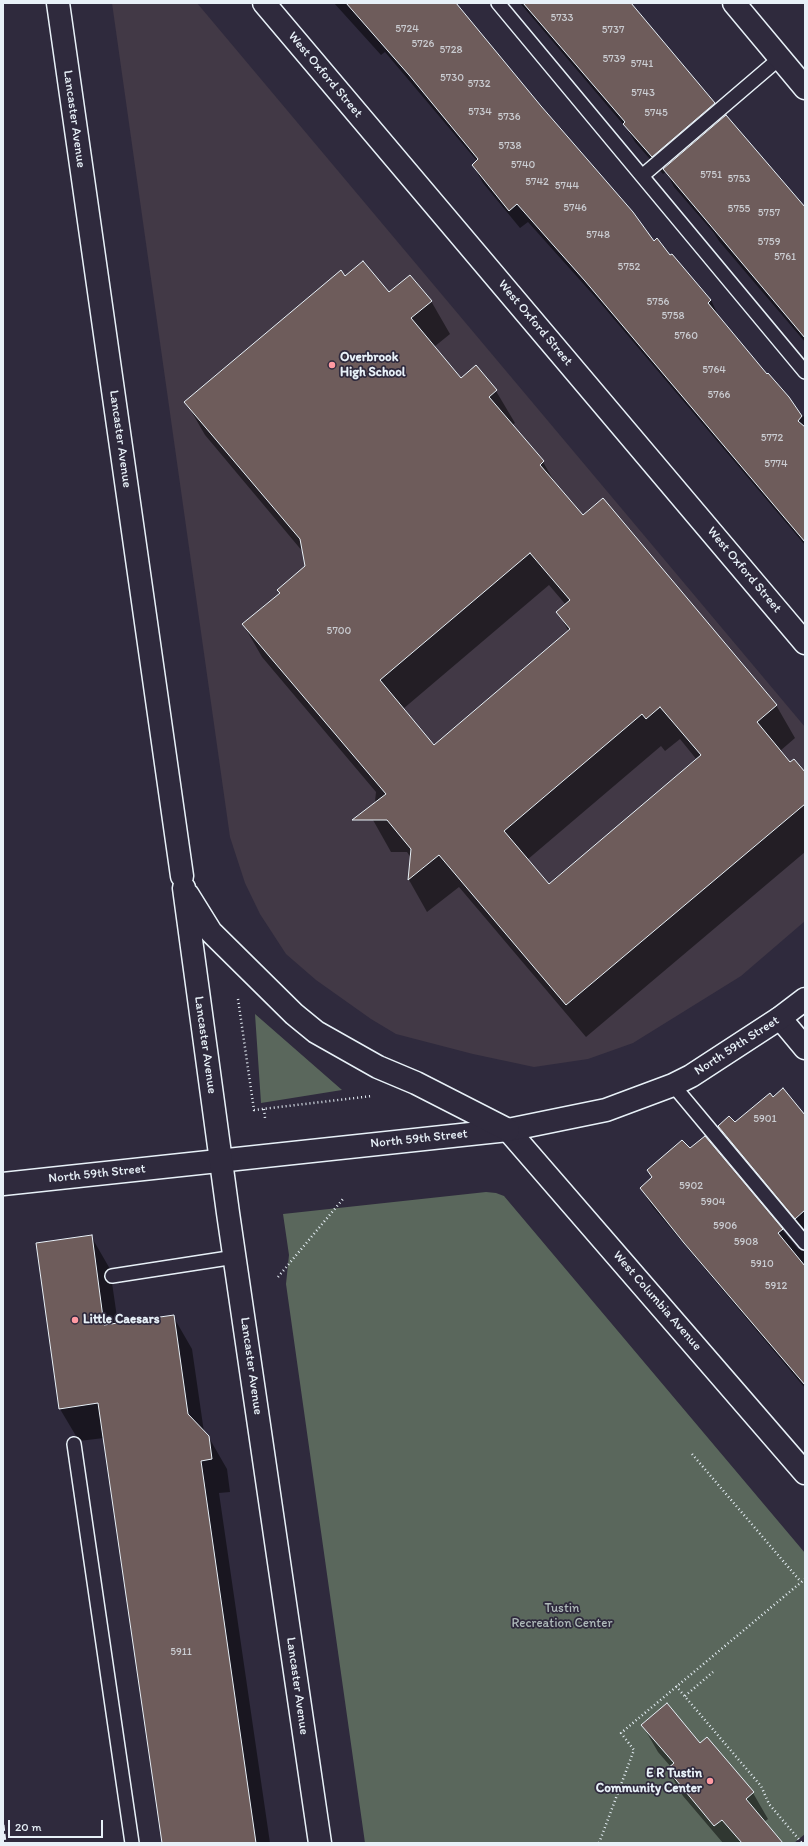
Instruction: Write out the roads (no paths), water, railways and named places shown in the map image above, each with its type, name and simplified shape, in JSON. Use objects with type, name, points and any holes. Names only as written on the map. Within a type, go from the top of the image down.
[{"type":"main road","name":"Lancaster Avenue","points":[[58,3],[221,1160],[320,1843]]},
{"type":"main road","name":"West Oxford Street","points":[[264,3],[805,642]]},
{"type":"main road","points":[[734,3],[805,88]]},
{"type":"main road","points":[[183,882],[211,932],[294,1014],[316,1032],[378,1067],[416,1083],[508,1130]]},
{"type":"main road","name":"North 59th Street","points":[[8,1184],[508,1130],[606,1110],[673,1085],[691,1076],[780,1018],[805,999]]},
{"type":"main road","points":[[780,1018],[805,1048]]},
{"type":"main road","name":"West Columbia Avenue","points":[[508,1130],[805,1473]]},
{"type":"lane","points":[[498,3],[805,372]]},
{"type":"lane","points":[[642,176],[780,58]]},
{"type":"lane","points":[[673,1085],[805,1243]]},
{"type":"lane","points":[[112,1276],[235,1257]]},
{"type":"lane","points":[[74,1444],[132,1843]]},
{"type":"railway","points":[[3,1825],[5,1843]]},
{"type":"place","name":"Overbrook High School","points":[[332,365]]},
{"type":"place","name":"Little Caesars","points":[[75,1320]]},
{"type":"place","name":"E R Tustin Community Center","points":[[710,1781]]},
{"type":"park label","name":"Tustin Recreation Center","points":[[562,1616]]}]
